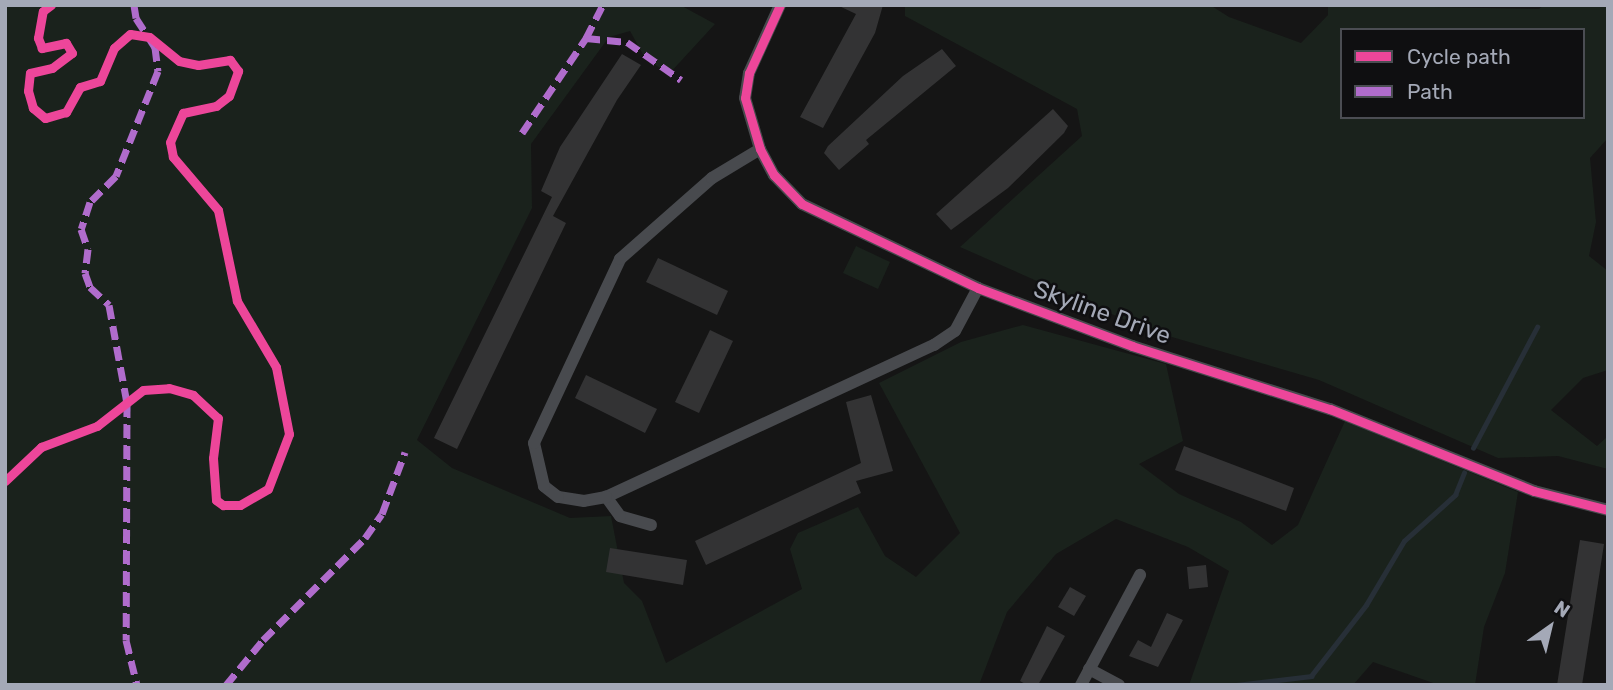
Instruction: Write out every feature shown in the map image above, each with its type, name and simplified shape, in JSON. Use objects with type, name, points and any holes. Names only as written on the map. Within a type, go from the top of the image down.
[{"type":"street","name":"Skyline Drive","points":[[780,5],[749,73],[745,98],[760,149],[774,175],[802,204],[978,288],[1132,346],[1330,409],[1534,491],[1608,510]]},
{"type":"street","points":[[760,149],[712,178],[620,259],[534,443],[544,486],[558,496],[584,501],[606,496],[934,345],[955,331],[978,288]]},
{"type":"street","points":[[606,496],[620,516],[651,525]]},
{"type":"street","points":[[1081,685],[1140,575]]},
{"type":"street","points":[[1089,670],[1119,685]]},
{"type":"shaded area","points":[[5,5],[680,5],[715,24],[669,74],[645,58],[630,31],[609,37],[531,144],[532,208],[417,440],[452,468],[570,518],[611,516],[624,583],[642,601],[666,663],[802,589],[790,549],[798,533],[858,507],[885,556],[916,577],[960,533],[879,383],[961,342],[1023,325],[1166,364],[1183,441],[1139,464],[1179,494],[1241,522],[1272,545],[1298,525],[1345,421],[1518,492],[1505,573],[1484,627],[1475,685],[1439,685],[1373,662],[1353,685],[1189,685],[1229,571],[1188,547],[1116,519],[1056,554],[1007,612],[979,685],[5,685]]},
{"type":"shaded area","points":[[905,5],[1210,5],[1229,17],[1301,43],[1328,15],[1328,5],[1539,9],[1544,5],[1608,5],[1608,138],[1590,158],[1596,222],[1589,256],[1608,271],[1608,370],[1583,378],[1551,410],[1597,446],[1608,436],[1608,469],[1558,456],[1498,458],[1319,380],[1148,330],[960,247],[1082,136],[1077,109],[905,16]]},
{"type":"shaded area","points":[[856,246],[890,262],[878,289],[843,273]]},
{"type":"building","points":[[837,5],[883,5],[875,33],[823,128],[800,117],[856,14]]},
{"type":"building","points":[[942,49],[956,66],[866,140],[869,144],[839,170],[824,153],[828,146],[903,76]]},
{"type":"building","points":[[622,54],[641,65],[617,100],[553,216],[566,223],[457,449],[434,438],[552,197],[541,191],[560,147]]},
{"type":"building","points":[[1053,109],[1068,126],[1064,133],[1008,188],[951,230],[936,214]]},
{"type":"building","points":[[658,258],[728,291],[717,315],[646,282]]},
{"type":"building","points":[[710,330],[733,341],[699,413],[675,402]]},
{"type":"building","points":[[586,375],[657,409],[645,433],[575,398]]},
{"type":"building","points":[[871,395],[893,471],[856,481],[861,493],[706,565],[695,541],[861,463],[846,402]]},
{"type":"building","points":[[1184,446],[1294,488],[1286,511],[1175,470]]},
{"type":"building","points":[[1580,540],[1604,544],[1592,622],[1582,685],[1557,685]]},
{"type":"building","points":[[610,548],[687,560],[683,585],[606,572]]},
{"type":"building","points":[[1206,565],[1208,587],[1189,589],[1187,567]]},
{"type":"building","points":[[1070,587],[1086,596],[1074,616],[1058,607]]},
{"type":"building","points":[[1167,613],[1183,620],[1158,667],[1129,656],[1138,640],[1151,647]]},
{"type":"building","points":[[1047,626],[1065,636],[1038,685],[1027,685],[1020,681]]},
{"type":"waterway","points":[[1473,448],[1537,327]]},
{"type":"waterway","points":[[1236,685],[1311,676],[1366,605],[1404,541],[1455,495],[1464,473]]},
{"type":"marked path","points":[[134,5],[136,18],[155,47],[158,71],[116,176],[90,202],[81,229],[88,249],[85,273],[90,287],[109,305],[127,403],[126,640],[137,685]]},
{"type":"marked path","points":[[522,133],[586,38],[603,5]]},
{"type":"marked path","points":[[586,38],[627,42],[681,80]]},
{"type":"marked path","points":[[226,685],[263,640],[365,538],[382,514],[405,452]]},
{"type":"cycle path","points":[[5,481],[41,447],[97,426],[143,390],[169,388],[193,395],[218,418],[213,458],[216,500],[223,505],[240,505],[268,489],[289,434],[276,367],[237,301],[218,210],[173,157],[170,142],[183,113],[216,106],[229,96],[238,71],[230,60],[198,65],[179,61],[149,37],[130,34],[114,48],[100,81],[80,87],[66,112],[45,118],[33,108],[28,91],[30,73],[52,68],[72,53],[66,43],[42,48],[38,38],[43,11],[51,5]]},
{"type":"cycle path","points":[[780,5],[749,73],[745,98],[760,149],[774,175],[802,204],[978,288],[1132,346],[1330,409],[1534,491],[1608,510]]}]
